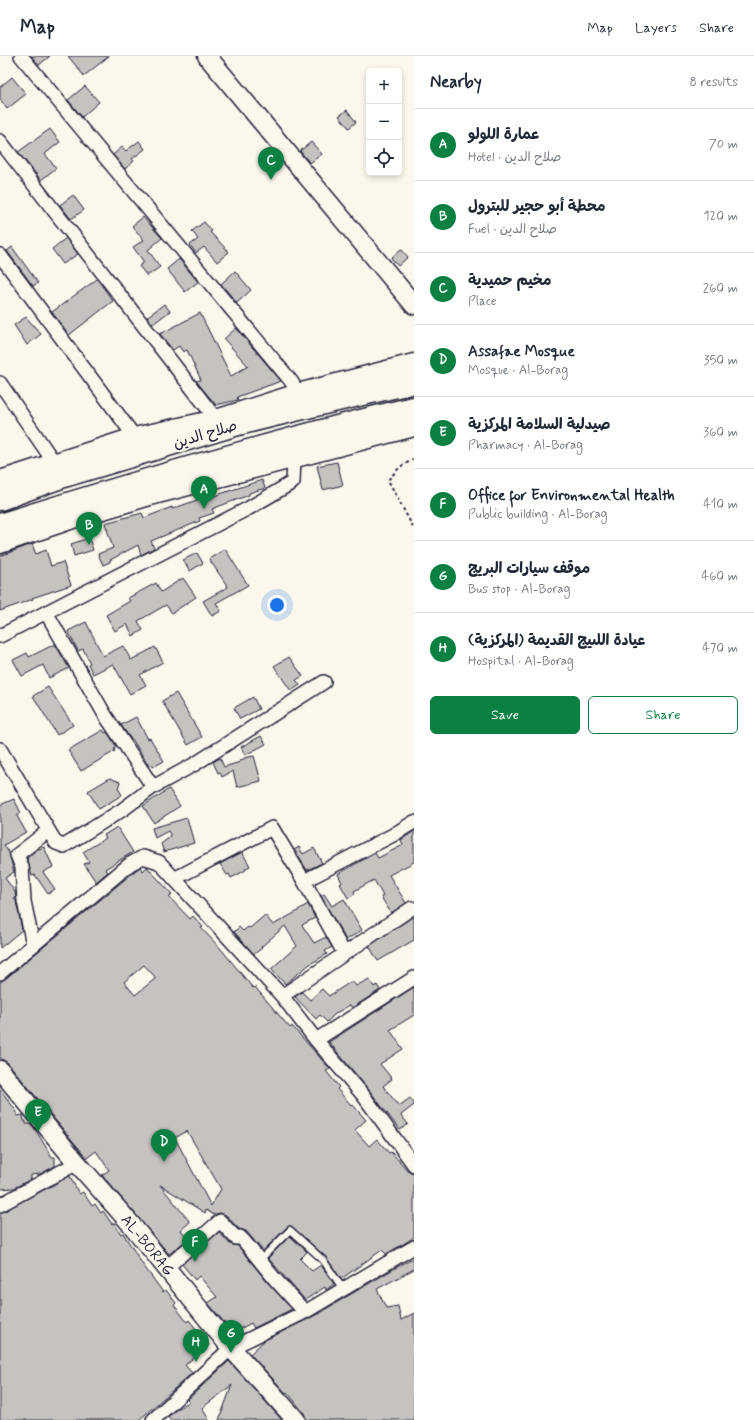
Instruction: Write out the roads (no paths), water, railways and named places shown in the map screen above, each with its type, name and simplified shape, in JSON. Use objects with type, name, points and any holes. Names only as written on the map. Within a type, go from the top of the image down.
[{"type":"highway","name":"صلاح الدين","points":[[0,499],[59,469],[140,445],[245,423],[414,382]]},
{"type":"highway","name":"صلاح الدين","points":[[0,525],[165,474],[370,418],[414,408]]},
{"type":"street","points":[[21,56],[291,381],[298,394]]},
{"type":"street","points":[[207,56],[414,305]]},
{"type":"street","points":[[0,141],[216,419]]},
{"type":"street","points":[[0,255],[140,445],[216,419],[298,394],[414,363]]},
{"type":"street","points":[[0,383],[59,469],[0,480]]},
{"type":"street","points":[[0,544],[70,520],[150,496],[414,427]]},
{"type":"street","points":[[0,636],[249,508],[293,482],[294,459]]},
{"type":"street","points":[[46,612],[105,715],[153,787]]},
{"type":"street","points":[[0,749],[48,831],[56,843],[64,846],[122,810],[153,787],[195,764],[324,682]]},
{"type":"street","points":[[304,881],[393,835],[414,822]]},
{"type":"street","points":[[174,879],[272,828],[304,881],[344,953]]},
{"type":"street","points":[[33,945],[24,902],[22,867],[17,855],[48,831]]},
{"type":"street","points":[[0,973],[130,864],[143,857],[159,862],[282,996],[316,1040],[354,1084],[414,1165]]},
{"type":"street","points":[[282,996],[412,908]]},
{"type":"street","points":[[316,1040],[414,978]]},
{"type":"street","name":"AL-BORAG","points":[[0,1070],[77,1163],[130,1223],[231,1348],[296,1420]]},
{"type":"street","points":[[0,1205],[77,1163]]},
{"type":"street","points":[[166,1268],[220,1222],[236,1238],[240,1237],[244,1241],[305,1312]]},
{"type":"street","points":[[152,1420],[231,1348],[305,1312],[414,1247]]},
{"type":"lane","points":[[260,1260],[290,1230],[323,1260],[343,1289]]},
{"type":"place","name":"مخيم حميدية","points":[[271,180]]},
{"type":"place","name":"عمارة اللولو","points":[[204,509]]},
{"type":"place","name":"محطة أبو حجير للبترول","points":[[89,545]]},
{"type":"place","name":"صيدلية السلامة المركزية","points":[[38,1132]]},
{"type":"place","name":"Assafae Mosque","points":[[164,1162]]},
{"type":"place","name":"Office for Environmental Health","points":[[195,1262]]},
{"type":"place","name":"موقف سيارات البريج","points":[[231,1353]]},
{"type":"place","name":"عيادة اللىيج القديمة (المركزية)","points":[[196,1362]]}]
